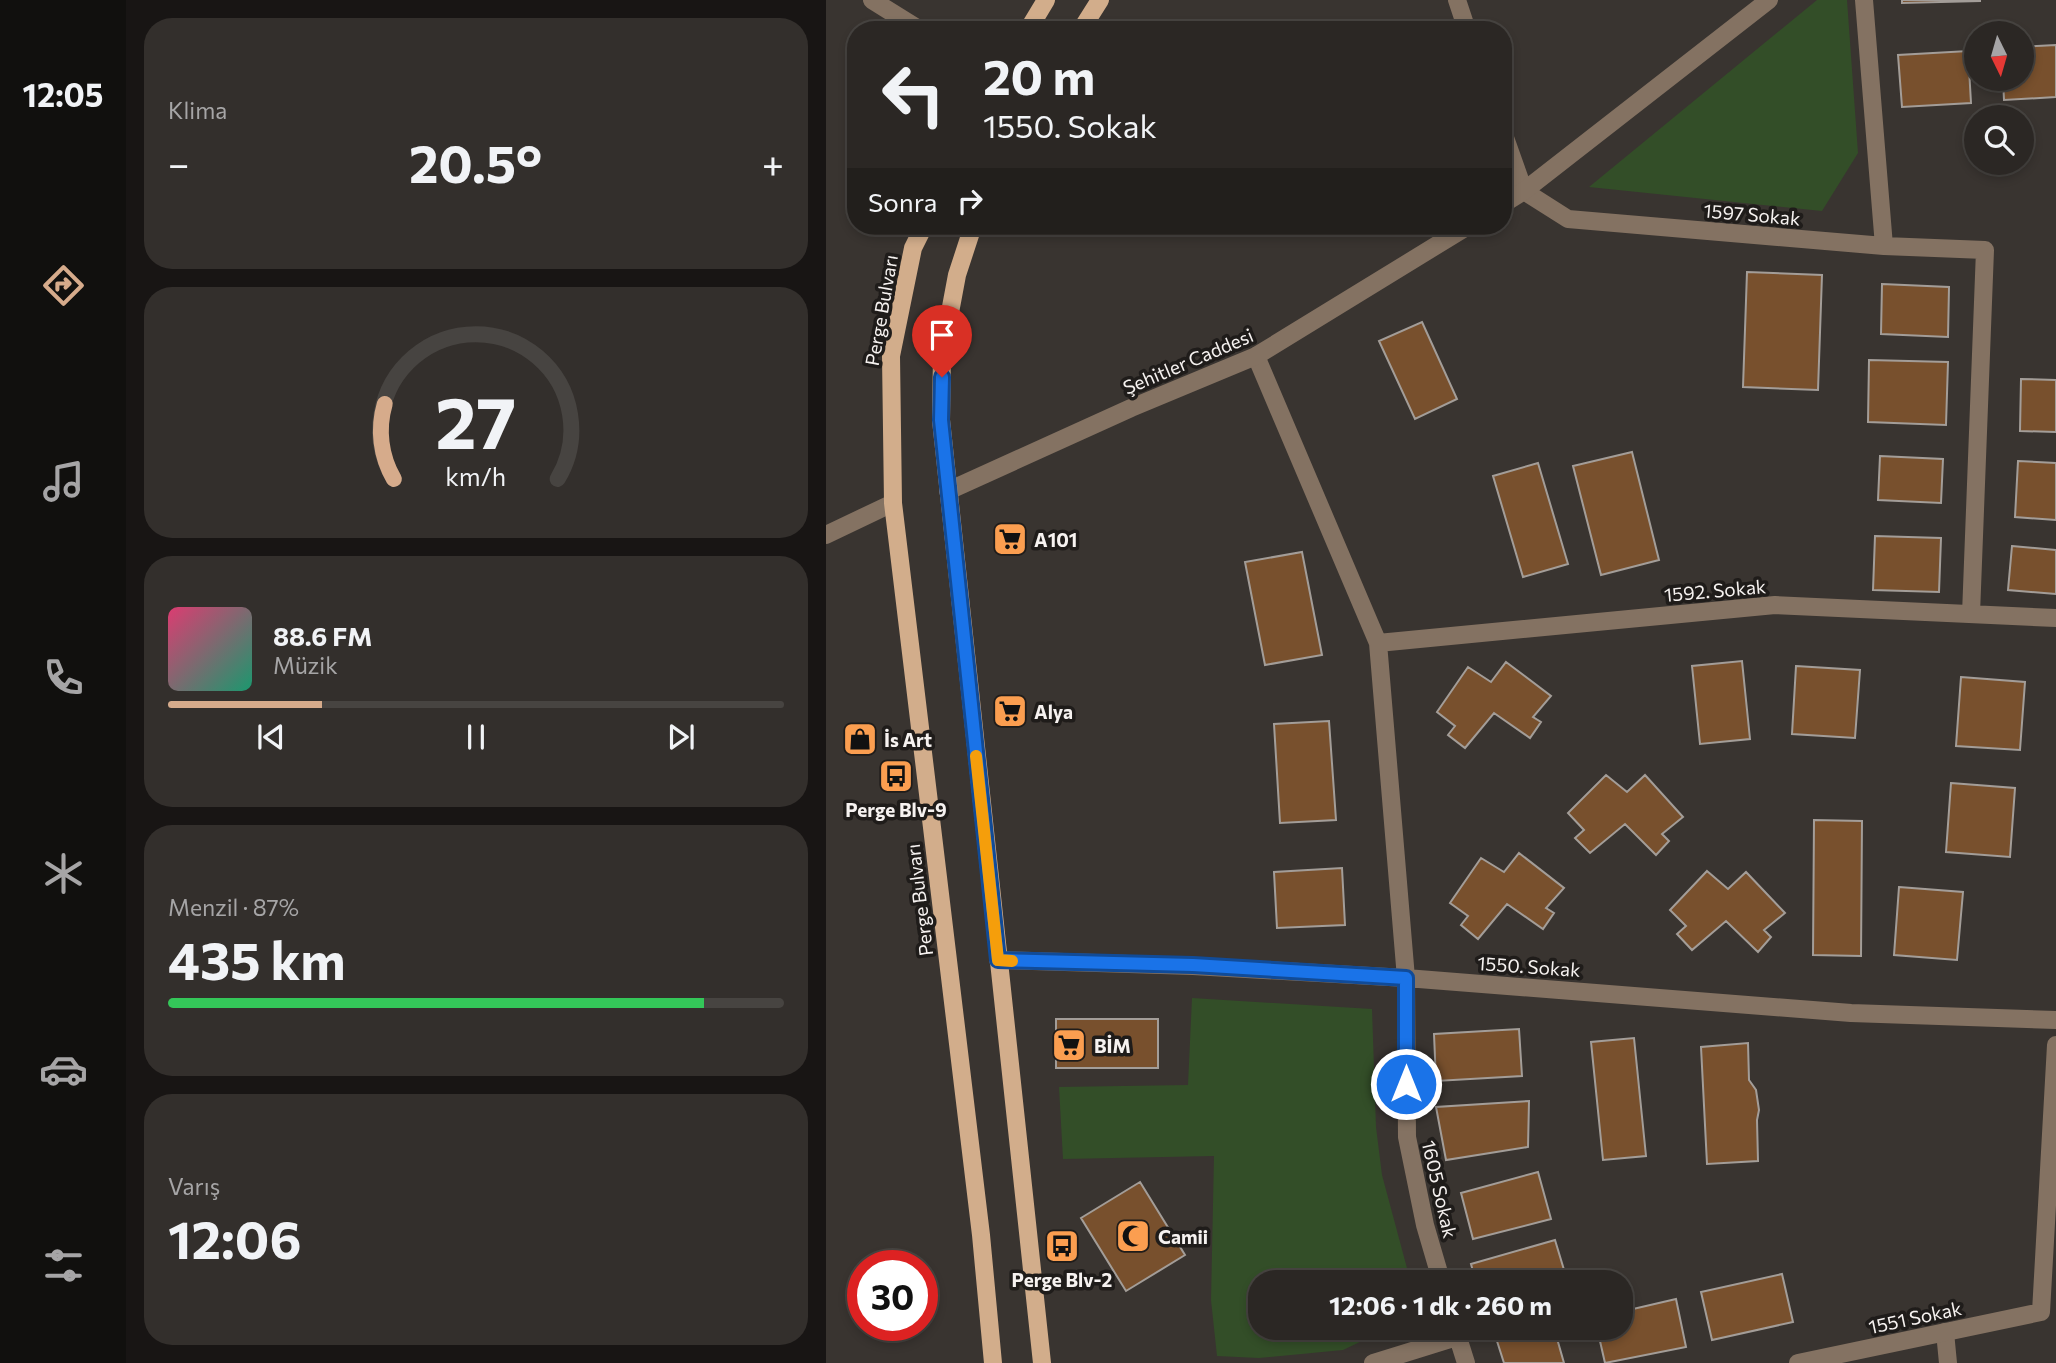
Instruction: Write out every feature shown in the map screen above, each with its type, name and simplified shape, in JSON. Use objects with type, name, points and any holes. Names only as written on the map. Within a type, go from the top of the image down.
[{"type":"main road","points":[[1033,21],[1046,0]]},
{"type":"main road","points":[[1087,21],[1100,0]]},
{"type":"main road","name":"Perge Bulvarı","points":[[920,235],[913,248],[891,356],[893,503],[981,1235],[992,1363]]},
{"type":"main road","points":[[970,235],[957,275],[942,355],[941,420],[1042,1363]]},
{"type":"street","points":[[872,0],[906,21]]},
{"type":"street","points":[[1457,0],[1464,21]]},
{"type":"street","points":[[1864,0],[1884,246]]},
{"type":"street","points":[[1512,198],[1761,3]]},
{"type":"street","points":[[1512,157],[1524,191]]},
{"type":"street","name":"1597 Sokak","points":[[1524,191],[1568,219],[1884,246],[1985,250],[1971,614]]},
{"type":"street","name":"Şehitler Caddesi","points":[[948,491],[1131,408],[1256,356],[1453,235]]},
{"type":"street","name":"1605 Sokak","points":[[1256,356],[1378,643],[1406,978],[1407,1137],[1425,1224],[1438,1270]]},
{"type":"street","points":[[826,535],[893,503]]},
{"type":"street","name":"1592. Sokak","points":[[1378,643],[1775,605],[2056,618]]},
{"type":"street","name":"1550. Sokak","points":[[998,960],[1193,965],[1406,978],[1851,1013],[2056,1020]]},
{"type":"street","points":[[2048,1315],[2056,1045]]},
{"type":"street","name":"1551 Sokak","points":[[1798,1363],[1945,1332],[2048,1315]]},
{"type":"street","points":[[1945,1332],[1948,1363]]},
{"type":"street","points":[[1373,1363],[1435,1340]]},
{"type":"street","points":[[1459,1340],[1466,1363]]},
{"type":"green space","points":[[1817,0],[1847,0],[1858,153],[1822,211],[1589,187]]},
{"type":"green space","points":[[1192,998],[1372,1009],[1376,1127],[1382,1175],[1408,1270],[1248,1270],[1248,1340],[1364,1340],[1343,1350],[1259,1358],[1217,1356],[1211,1300],[1214,1156],[1063,1159],[1059,1087],[1188,1085]]},
{"type":"building","points":[[1902,0],[1980,0],[1980,1],[1902,3]]},
{"type":"building","points":[[2056,45],[2056,97],[2004,100],[2004,91],[2034,91],[2034,46]]},
{"type":"building","points":[[1964,51],[1964,91],[1970,91],[1971,103],[1902,107],[1898,55]]},
{"type":"building","points":[[1747,272],[1822,275],[1818,390],[1743,387]]},
{"type":"building","points":[[1882,284],[1949,287],[1948,337],[1881,334]]},
{"type":"building","points":[[1422,322],[1457,399],[1415,419],[1379,341]]},
{"type":"building","points":[[1869,360],[1948,362],[1946,425],[1868,422]]},
{"type":"building","points":[[2021,379],[2056,380],[2056,432],[2020,431]]},
{"type":"building","points":[[1632,452],[1659,560],[1601,575],[1573,466]]},
{"type":"building","points":[[1880,456],[1943,459],[1941,503],[1878,500]]},
{"type":"building","points":[[2018,461],[2056,463],[2056,520],[2015,517]]},
{"type":"building","points":[[1538,463],[1568,564],[1523,577],[1493,476]]},
{"type":"building","points":[[1875,536],[1941,538],[1939,592],[1873,590]]},
{"type":"building","points":[[2012,546],[2056,550],[2056,594],[2008,590]]},
{"type":"building","points":[[1302,552],[1322,655],[1265,665],[1245,562]]},
{"type":"building","points":[[1742,661],[1750,739],[1700,744],[1692,666]]},
{"type":"building","points":[[1506,662],[1551,696],[1533,717],[1541,722],[1530,738],[1494,713],[1465,748],[1448,735],[1455,726],[1437,712],[1468,667],[1491,682]]},
{"type":"building","points":[[1796,666],[1860,670],[1855,738],[1792,734]]},
{"type":"building","points":[[1961,677],[2025,682],[2020,750],[1956,746]]},
{"type":"building","points":[[1329,721],[1336,820],[1280,823],[1274,724]]},
{"type":"building","points":[[1606,775],[1627,792],[1645,775],[1683,817],[1662,834],[1669,841],[1656,855],[1625,824],[1590,853],[1575,838],[1584,830],[1568,813]]},
{"type":"building","points":[[1951,783],[2015,788],[2010,857],[1946,852]]},
{"type":"building","points":[[1814,820],[1862,821],[1861,956],[1813,955]]},
{"type":"building","points":[[1519,853],[1564,888],[1546,908],[1554,913],[1543,929],[1507,904],[1478,939],[1461,925],[1468,916],[1450,903],[1481,858],[1504,872]]},
{"type":"building","points":[[1342,868],[1345,925],[1277,928],[1274,872]]},
{"type":"building","points":[[1707,871],[1728,889],[1746,872],[1785,913],[1764,930],[1771,937],[1758,952],[1726,921],[1692,950],[1677,934],[1686,926],[1670,910]]},
{"type":"building","points":[[1899,887],[1963,892],[1957,960],[1894,955]]},
{"type":"building","points":[[1056,1019],[1158,1019],[1158,1068],[1056,1068]]},
{"type":"building","points":[[1519,1029],[1522,1076],[1436,1081],[1434,1034]]},
{"type":"building","points":[[1634,1038],[1646,1156],[1603,1160],[1591,1042]]},
{"type":"building","points":[[1748,1043],[1749,1080],[1756,1090],[1759,1110],[1758,1161],[1707,1164],[1701,1047]]},
{"type":"building","points":[[1529,1101],[1528,1147],[1446,1160],[1436,1107]]},
{"type":"building","points":[[1538,1172],[1551,1219],[1473,1239],[1461,1193]]},
{"type":"building","name":"Camii","points":[[1140,1182],[1185,1255],[1126,1291],[1081,1218]]},
{"type":"building","points":[[1555,1240],[1564,1270],[1473,1270],[1471,1264]]},
{"type":"building","points":[[1782,1274],[1793,1322],[1712,1340],[1701,1292]]},
{"type":"building","points":[[1676,1299],[1686,1347],[1605,1363],[1600,1340],[1633,1340],[1633,1309]]},
{"type":"building","points":[[1497,1340],[1557,1340],[1564,1363],[1504,1363]]},
{"type":"slow traffic","points":[[976,756],[998,960],[1012,961]]},
{"type":"place","name":"A101","points":[[1010,539]]},
{"type":"place","name":"Alya","points":[[1010,711]]},
{"type":"place","name":"İs Art","points":[[860,739]]},
{"type":"place","name":"Perge Blv-9","points":[[896,776]]},
{"type":"place","name":"BİM","points":[[1069,1045]]},
{"type":"place","name":"Camii","points":[[1133,1236]]},
{"type":"place","name":"Perge Blv-2","points":[[1062,1246]]},
{"type":"route","points":[[942,377],[941,420],[998,960],[1193,965],[1406,978],[1406,1084]]}]
